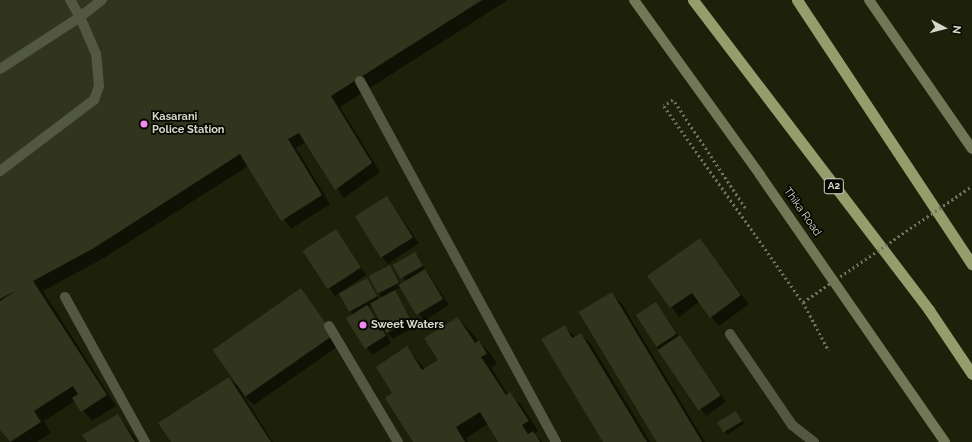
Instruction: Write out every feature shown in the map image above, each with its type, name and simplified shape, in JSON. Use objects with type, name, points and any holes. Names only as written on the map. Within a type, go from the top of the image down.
[{"type":"highway","name":"A2","points":[[693,0],[929,310],[972,374]]},
{"type":"highway","points":[[797,0],[972,264]]},
{"type":"main road","name":"Thika Road","points":[[634,0],[945,442]]},
{"type":"main road","points":[[869,0],[972,149]]},
{"type":"lane","points":[[0,171],[94,100],[99,86],[96,54],[80,17],[70,0]]},
{"type":"lane","points":[[0,69],[80,17],[102,0]]},
{"type":"lane","points":[[360,81],[556,442]]},
{"type":"lane","points":[[66,297],[145,442]]},
{"type":"lane","points":[[329,326],[398,442]]},
{"type":"lane","points":[[730,334],[792,425],[814,442]]},
{"type":"path","points":[[745,208],[673,100],[664,106],[803,302],[829,351]]},
{"type":"path","points":[[803,302],[972,186]]},
{"type":"building","name":"Kasarani Police Station","points":[[0,0],[482,0],[331,96],[372,163],[335,190],[299,133],[288,139],[322,195],[281,221],[240,154],[94,248],[33,281],[107,395],[81,412],[72,398],[78,394],[73,386],[34,411],[41,422],[10,442],[0,430],[0,301],[17,290],[0,299]]},
{"type":"building","points":[[387,196],[413,238],[381,258],[355,216]]},
{"type":"building","points":[[336,229],[361,268],[328,289],[302,251]]},
{"type":"building","points":[[700,238],[741,295],[710,318],[692,293],[670,308],[647,276]]},
{"type":"building","points":[[415,252],[423,266],[400,279],[392,265]]},
{"type":"building","points":[[390,265],[399,283],[378,294],[369,276]]},
{"type":"building","points":[[425,269],[443,299],[416,315],[398,285]]},
{"type":"building","points":[[367,278],[377,296],[349,312],[339,294]]},
{"type":"building","points":[[301,288],[334,335],[245,397],[213,350]]},
{"type":"building","points":[[395,290],[411,320],[386,333],[370,303]]},
{"type":"building","points":[[612,292],[702,442],[657,442],[579,312]]},
{"type":"building","points":[[656,302],[677,334],[657,347],[636,315]]},
{"type":"building","points":[[367,305],[386,336],[365,349],[346,318]]},
{"type":"building","points":[[458,317],[475,343],[479,340],[487,354],[481,357],[506,395],[510,392],[529,421],[522,425],[528,434],[533,431],[540,442],[498,442],[480,412],[456,427],[465,442],[413,442],[385,398],[392,393],[376,367],[407,346],[422,370],[438,360],[424,338]]},
{"type":"building","points":[[565,325],[572,338],[581,333],[647,442],[603,442],[541,339]]},
{"type":"building","points":[[680,335],[721,396],[698,411],[658,350]]},
{"type":"building","points":[[229,377],[271,442],[171,442],[158,423]]},
{"type":"building","points":[[736,411],[742,421],[723,433],[717,422]]},
{"type":"building","points":[[118,414],[135,442],[87,442],[82,435]]},
{"type":"place","name":"Kasarani Police Station","points":[[144,124]]},
{"type":"place","name":"Sweet Waters","points":[[363,325]]}]
